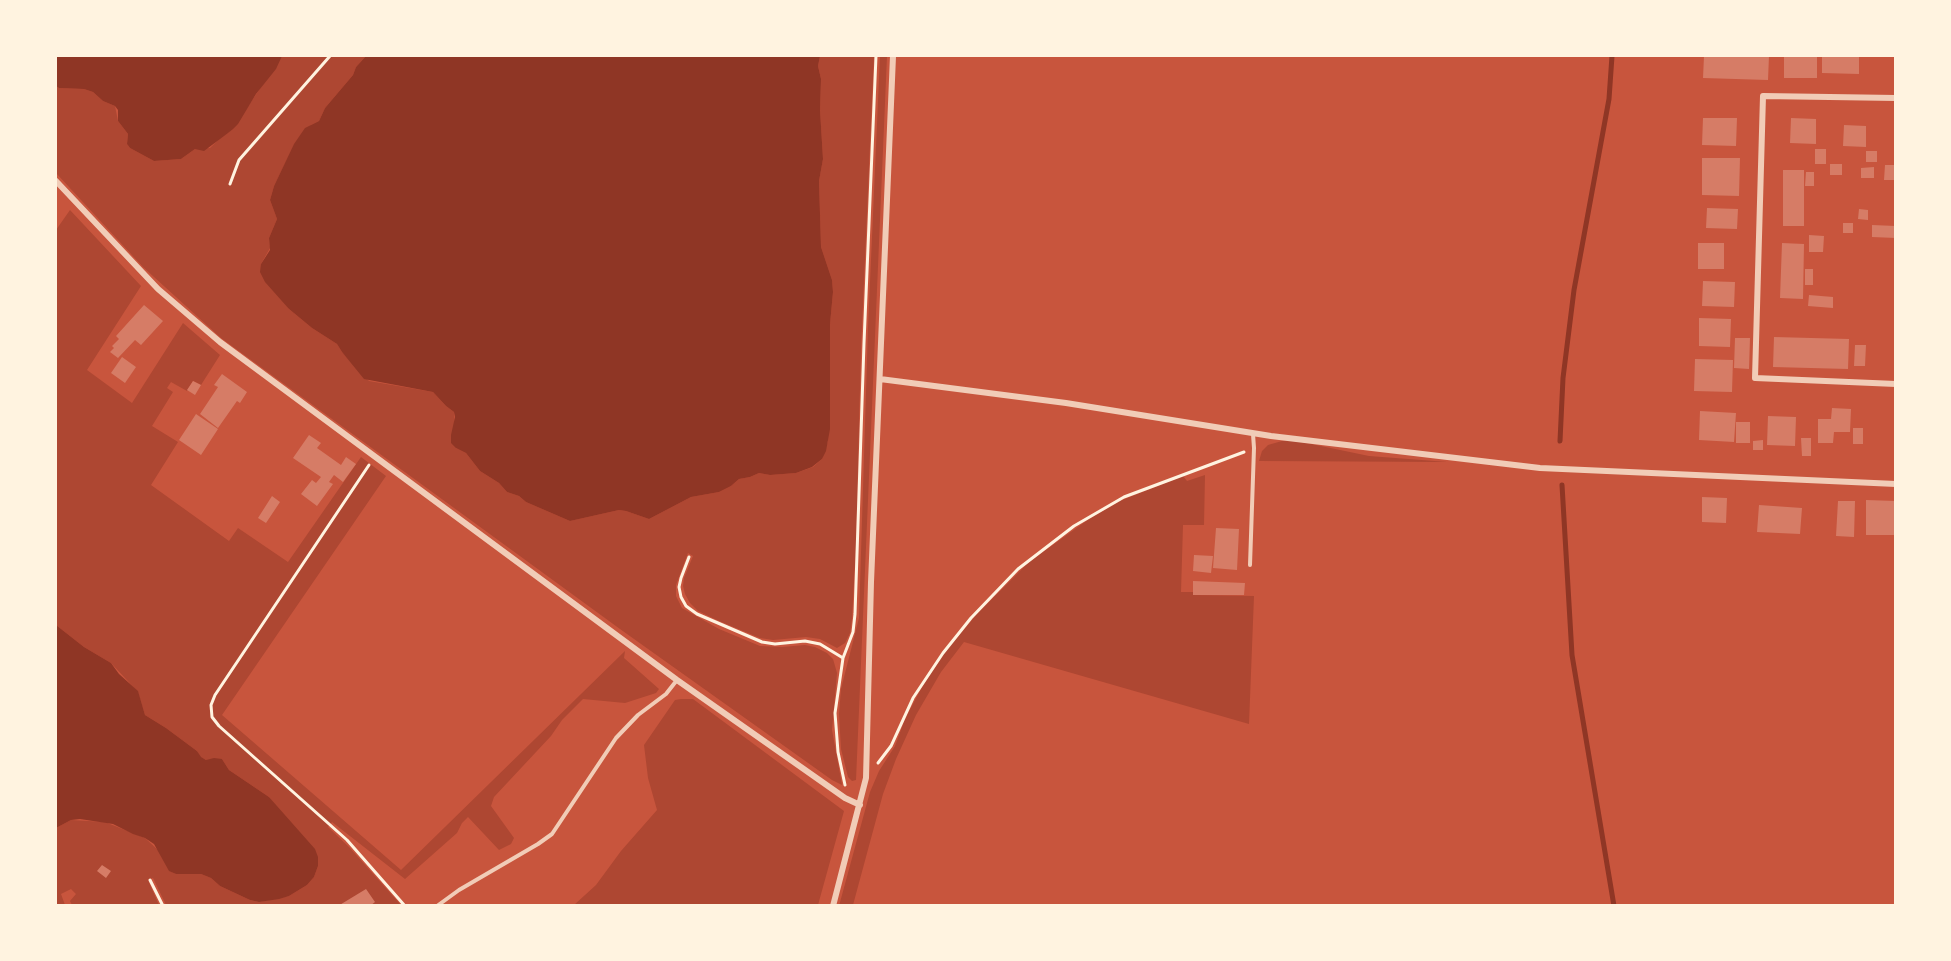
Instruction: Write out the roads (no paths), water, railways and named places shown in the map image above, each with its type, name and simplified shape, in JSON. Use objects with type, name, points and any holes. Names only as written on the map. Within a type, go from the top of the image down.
[{"type":"street","points":[[833,906],[866,778],[871,582],[893,56]]},
{"type":"street","points":[[1896,98],[1763,96],[1755,378],[1896,384]]},
{"type":"street","points":[[56,181],[158,290],[220,342],[677,680],[845,798],[860,805]]},
{"type":"street","points":[[880,379],[1066,403],[1252,433],[1540,468],[1896,484]]},
{"type":"lane","points":[[1250,565],[1254,448],[1252,433]]},
{"type":"lane","points":[[437,906],[459,890],[552,834],[616,738],[638,715],[666,694],[677,680]]},
{"type":"waterway","points":[[1560,441],[1563,378],[1574,290],[1609,99],[1612,56]]},
{"type":"waterway","points":[[1562,485],[1572,655],[1614,906]]}]
